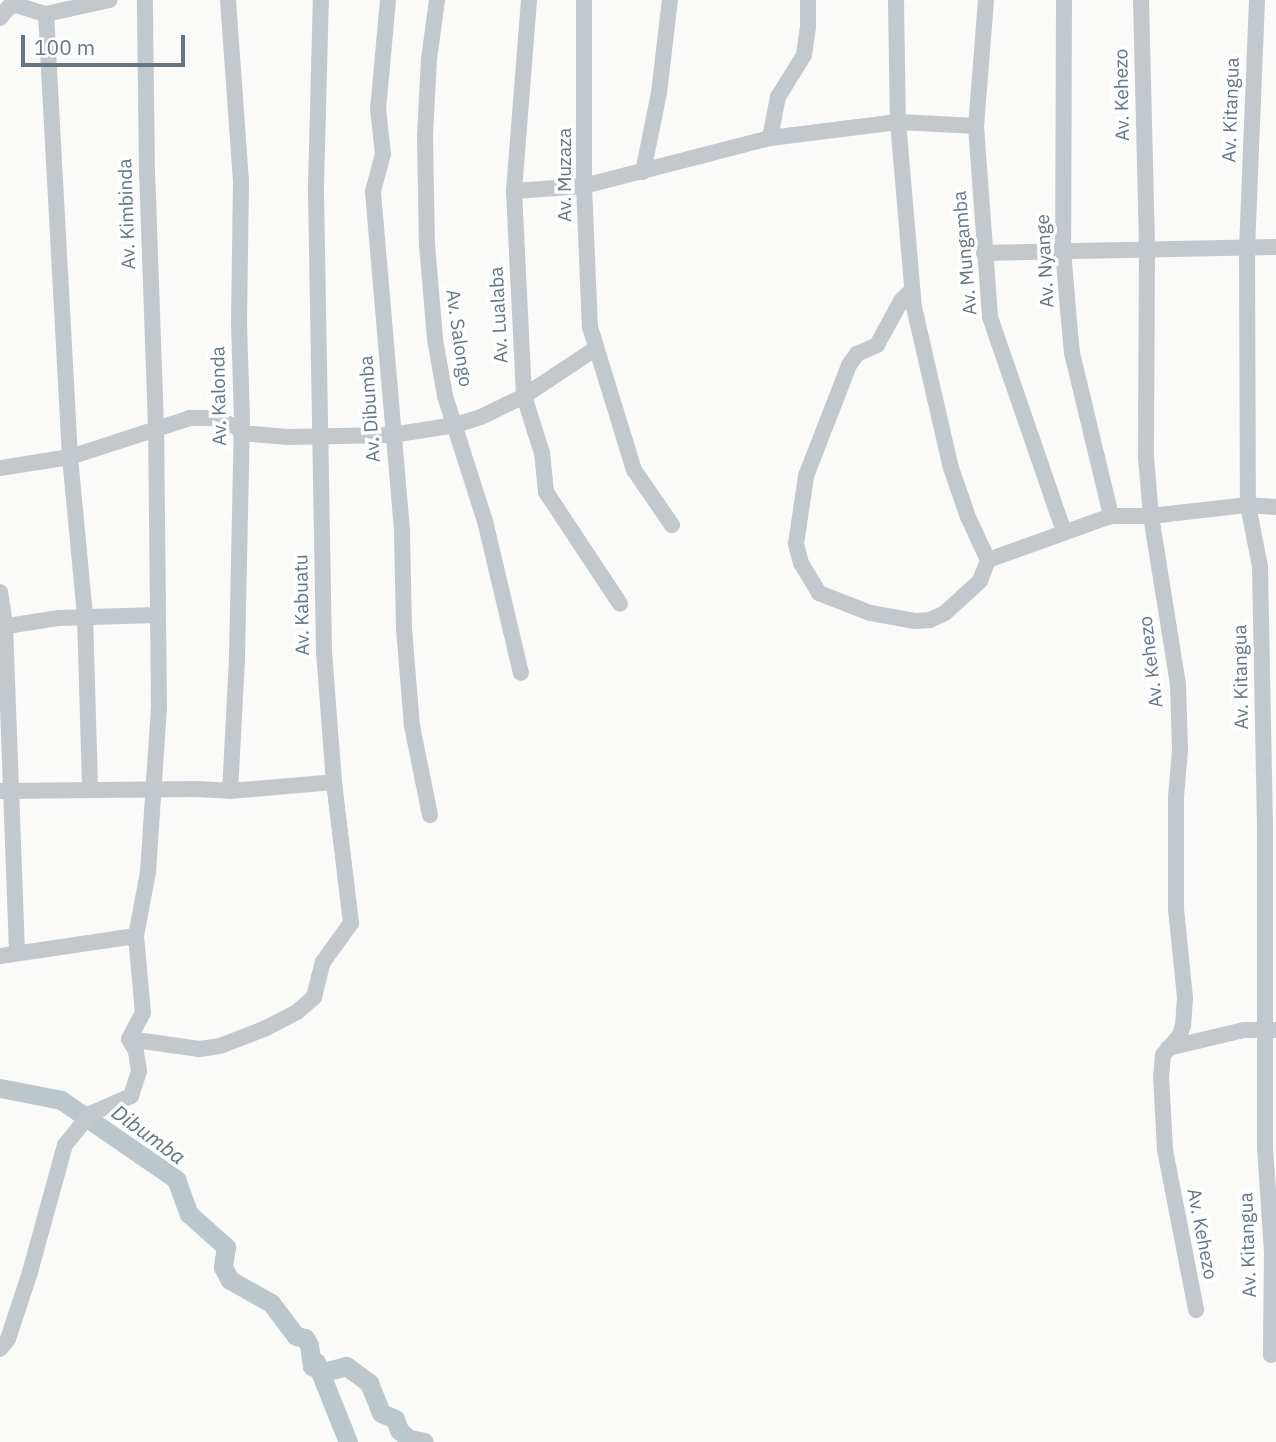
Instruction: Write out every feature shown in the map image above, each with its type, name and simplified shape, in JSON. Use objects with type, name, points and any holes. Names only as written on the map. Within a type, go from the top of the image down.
[{"type":"street","points":[[0,18],[9,7],[16,5],[47,14],[109,0]]},
{"type":"street","name":"Av. Kimbinda","points":[[129,1038],[143,1013],[136,936],[148,872],[159,708],[156,427],[146,162],[145,0]]},
{"type":"street","name":"Av. Kalonda","points":[[228,0],[242,180],[237,659],[230,791]]},
{"type":"street","name":"Av. Kabuatu","points":[[129,1038],[199,1049],[220,1046],[264,1029],[297,1012],[314,997],[323,962],[351,923],[334,782],[324,651],[316,185],[321,0]]},
{"type":"street","name":"Av. Dibumba","points":[[387,0],[377,109],[383,154],[373,192],[402,533],[404,629],[412,726],[430,815]]},
{"type":"street","name":"Av. Salongo","points":[[438,0],[429,59],[425,135],[427,245],[435,340],[445,396],[485,521],[521,673]]},
{"type":"street","name":"Av. Lualaba","points":[[529,0],[514,191],[524,396],[542,453],[546,492],[620,604]]},
{"type":"street","name":"Av. Muzaza","points":[[584,0],[584,186],[590,327],[635,470],[672,525]]},
{"type":"street","points":[[643,173],[659,93],[670,0]]},
{"type":"street","points":[[770,138],[778,97],[804,55],[808,0]]},
{"type":"street","points":[[896,0],[898,122],[912,290],[937,418],[968,517],[988,559],[980,580],[946,613],[930,621],[870,613],[832,601],[819,593],[801,563],[796,544],[806,476],[849,365],[857,354],[877,345],[901,301],[912,290]]},
{"type":"street","name":"Av. Mungamba","points":[[986,0],[976,125],[990,317],[1064,532]]},
{"type":"street","name":"Av. Nyange","points":[[1064,0],[1063,250],[1072,353],[1111,516]]},
{"type":"street","name":"Av. Kehezo","points":[[1141,0],[1147,251],[1146,457],[1151,516],[1178,685],[1175,909],[1185,998],[1180,1035],[1163,1055],[1161,1076],[1165,1150],[1196,1310]]},
{"type":"street","name":"Av. Kitangua","points":[[1257,0],[1247,247],[1248,505],[1260,567],[1270,1030],[1271,1355]]},
{"type":"street","points":[[47,14],[70,457],[85,617],[90,790]]},
{"type":"street","points":[[514,191],[584,186],[643,173],[770,138],[898,122],[976,125]]},
{"type":"street","points":[[984,253],[1276,247]]},
{"type":"street","points":[[0,468],[70,457],[190,418],[212,418],[237,426],[241,433],[320,436],[393,435],[456,425],[481,417],[524,396],[595,349]]},
{"type":"street","points":[[988,559],[1111,516],[1151,516],[1248,505],[1276,506]]},
{"type":"street","points":[[0,592],[4,791],[18,952]]},
{"type":"street","points":[[2,626],[85,617],[157,615]]},
{"type":"street","points":[[4,791],[230,791],[334,782]]},
{"type":"street","points":[[0,956],[136,936]]},
{"type":"street","points":[[1168,1048],[1244,1030],[1270,1030]]},
{"type":"street","points":[[0,1349],[8,1339],[30,1272],[65,1145],[86,1118],[131,1096],[135,1089],[139,1071],[136,1051],[129,1038]]},
{"type":"waterway","name":"Dibumba","points":[[0,1088],[61,1100],[176,1179],[189,1214],[226,1247],[223,1267],[230,1280],[271,1303],[296,1336],[305,1338],[309,1345],[312,1366],[324,1372],[346,1366],[369,1383],[381,1413],[395,1419],[399,1430],[409,1439],[424,1442]]},
{"type":"waterway","points":[[316,1362],[348,1442]]}]
